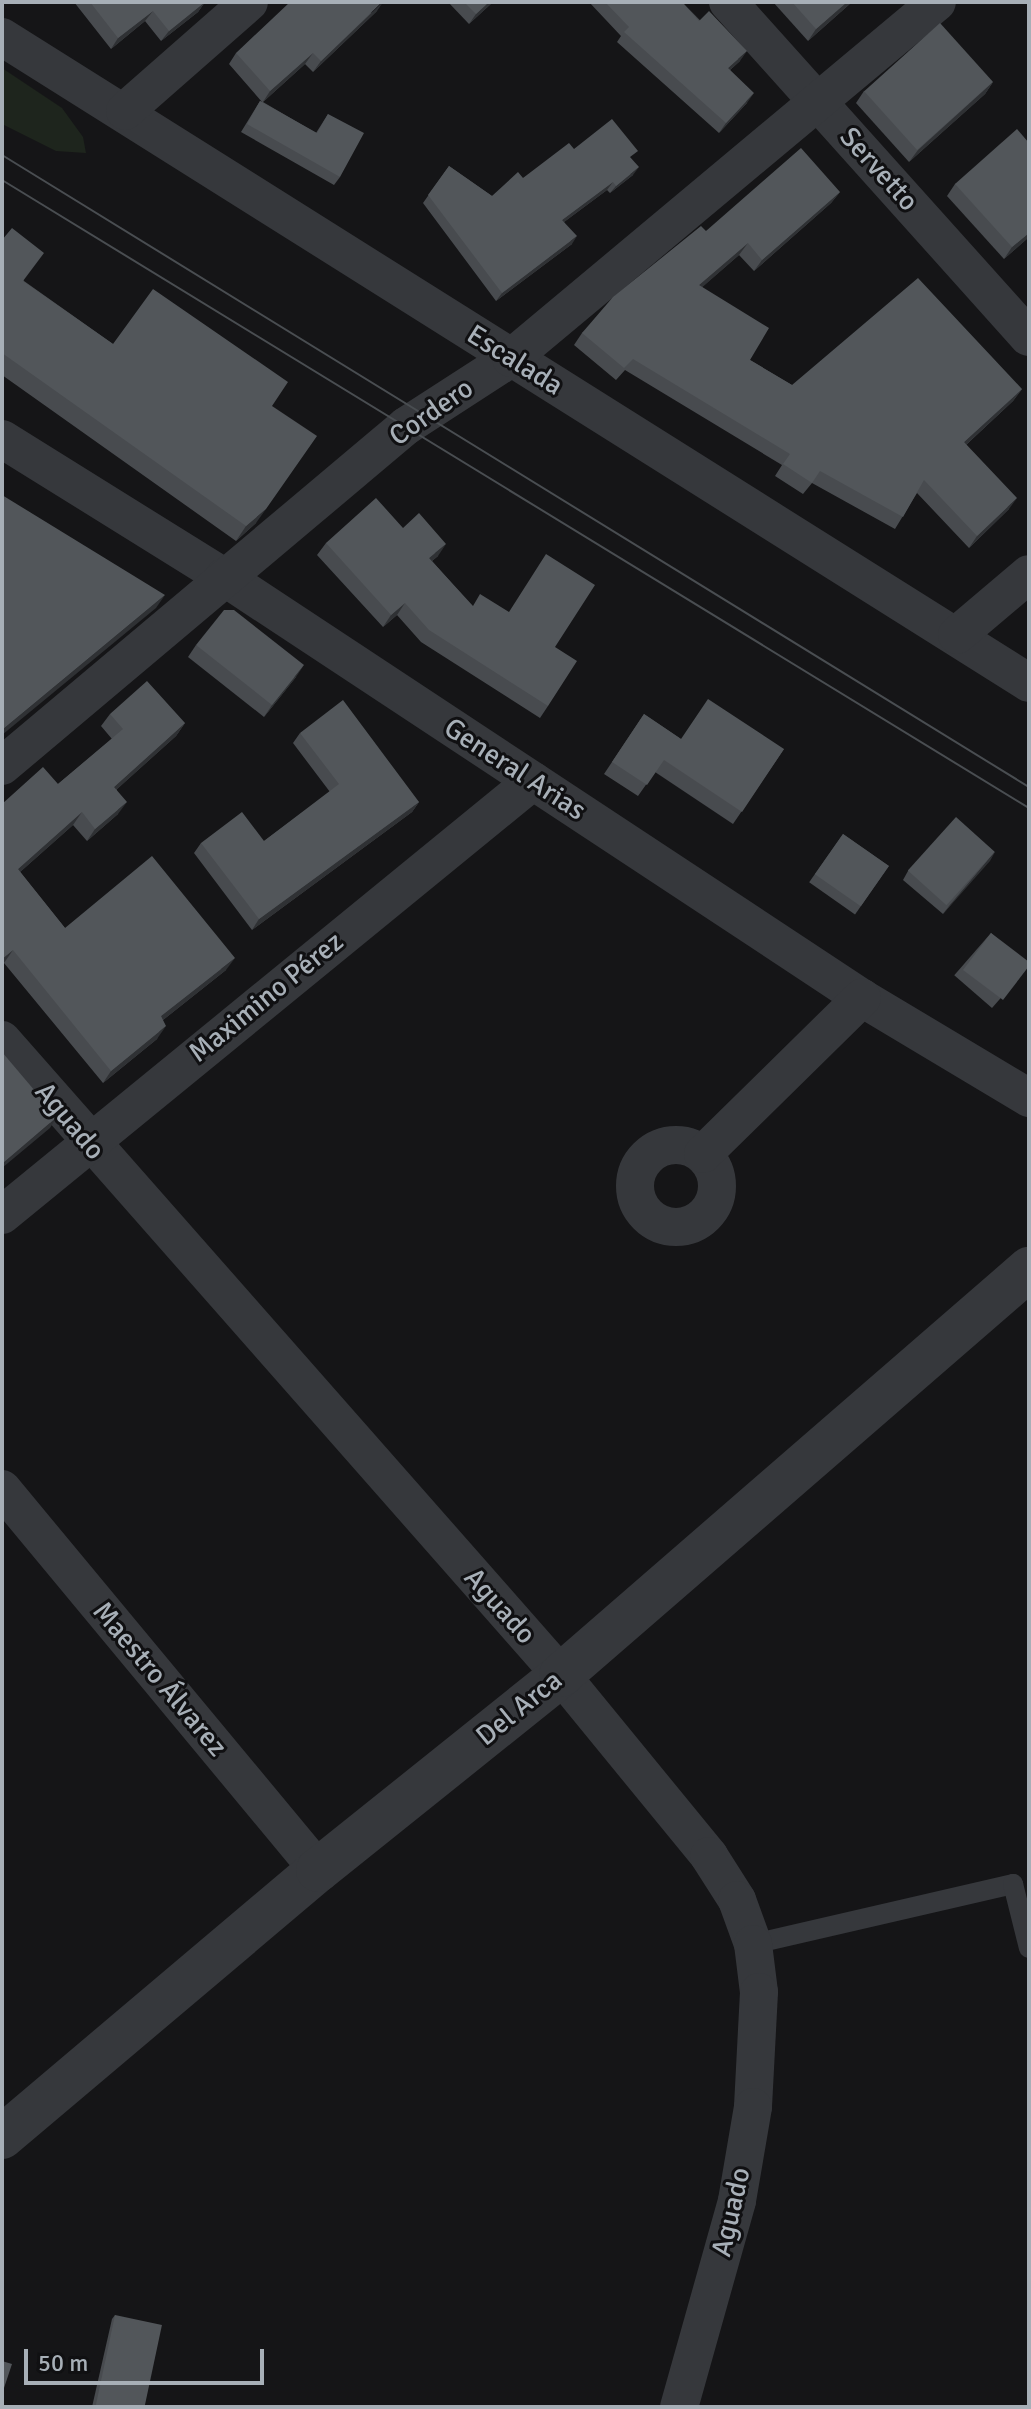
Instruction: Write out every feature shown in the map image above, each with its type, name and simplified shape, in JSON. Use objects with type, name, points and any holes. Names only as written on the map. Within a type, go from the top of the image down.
[{"type":"street","points":[[125,111],[249,2]]},
{"type":"street","name":"Servetto","points":[[728,2],[1029,337]]},
{"type":"street","name":"Cordero","points":[[2,766],[406,426],[511,358],[937,2]]},
{"type":"street","name":"Escalada","points":[[2,37],[125,111],[1029,683]]},
{"type":"street","name":"General Arias","points":[[2,439],[224,577],[862,998],[1029,1098]]},
{"type":"street","points":[[957,635],[1029,574]]},
{"type":"street","name":"Maximino Pérez","points":[[2,1215],[87,1142],[533,781]]},
{"type":"street","points":[[703,1154],[862,998]]},
{"type":"street","name":"Aguado","points":[[2,1040],[87,1142],[561,1675],[709,1856],[737,1900],[753,1944],[759,2034],[753,2107],[737,2201],[679,2407]]},
{"type":"street","name":"Del Arca","points":[[2,2137],[318,1870],[561,1675],[1029,1269]]},
{"type":"street","name":"Maestro Álvarez","points":[[2,1489],[318,1870]]},
{"type":"lane","points":[[753,1944],[1013,1884],[1029,1948]]},
{"type":"shaded area","points":[[2,68],[62,108],[83,137],[86,153],[56,151],[2,124]]},
{"type":"building","points":[[90,2],[205,2],[169,31],[153,11],[118,38]]},
{"type":"building","points":[[290,2],[382,2],[321,61],[313,53],[270,91],[236,53]]},
{"type":"building","points":[[464,2],[489,2],[476,14]]},
{"type":"building","points":[[605,2],[682,2],[699,21],[709,11],[747,51],[728,68],[754,93],[726,123],[624,32],[629,27]]},
{"type":"building","points":[[792,2],[847,2],[816,29]]},
{"type":"building","points":[[940,23],[993,82],[917,150],[864,91]]},
{"type":"building","points":[[260,101],[317,133],[328,114],[364,133],[340,177],[247,124]]},
{"type":"building","points":[[612,119],[638,151],[630,157],[639,167],[616,186],[613,182],[562,220],[577,236],[502,293],[428,195],[449,166],[492,196],[518,172],[523,178],[569,143],[574,149]]},
{"type":"building","points":[[1017,129],[1029,143],[1029,233],[1012,247],[955,184]]},
{"type":"building","points":[[801,148],[840,192],[762,260],[748,243],[699,285],[769,328],[750,360],[792,385],[918,278],[1022,389],[964,442],[1017,498],[977,536],[924,480],[903,517],[820,471],[812,483],[783,464],[790,454],[633,359],[624,368],[582,333],[613,297],[701,226],[706,231]]},
{"type":"building","points":[[12,228],[44,253],[23,281],[113,344],[153,289],[288,382],[272,406],[317,436],[266,509],[246,526],[2,353],[2,240]]},
{"type":"building","points":[[2,495],[165,595],[2,730],[3,584]]},
{"type":"building","points":[[376,498],[403,528],[419,513],[446,544],[429,558],[473,606],[480,594],[509,612],[546,554],[595,585],[555,647],[577,661],[548,706],[429,630],[405,603],[391,615],[326,543]]},
{"type":"building","points":[[224,610],[234,610],[304,665],[272,705],[196,645]]},
{"type":"building","points":[[147,681],[185,723],[114,787],[127,802],[95,829],[82,812],[18,869],[65,928],[152,856],[235,958],[161,1016],[166,1026],[111,1071],[13,950],[2,959],[2,804],[43,767],[58,784],[123,729],[110,714]]},
{"type":"building","points":[[708,699],[784,749],[742,812],[664,760],[647,785],[612,762],[644,714],[681,739]]},
{"type":"building","points":[[343,700],[419,802],[259,919],[201,843],[242,812],[264,841],[339,784],[300,733]]},
{"type":"building","points":[[956,817],[995,852],[946,905],[908,871]]},
{"type":"building","points":[[843,834],[889,866],[861,906],[815,874]]},
{"type":"building","points":[[991,933],[1029,962],[1003,1000],[963,970]]},
{"type":"building","points":[[2,1052],[57,1117],[2,1164]]},
{"type":"building","points":[[115,2315],[162,2325],[145,2407],[95,2407]]},
{"type":"building","points":[[2,2361],[12,2364],[4,2388],[2,2387]]},
{"type":"tram line","points":[[2,155],[1029,787]]},
{"type":"tram line","points":[[2,180],[1029,808]]}]
